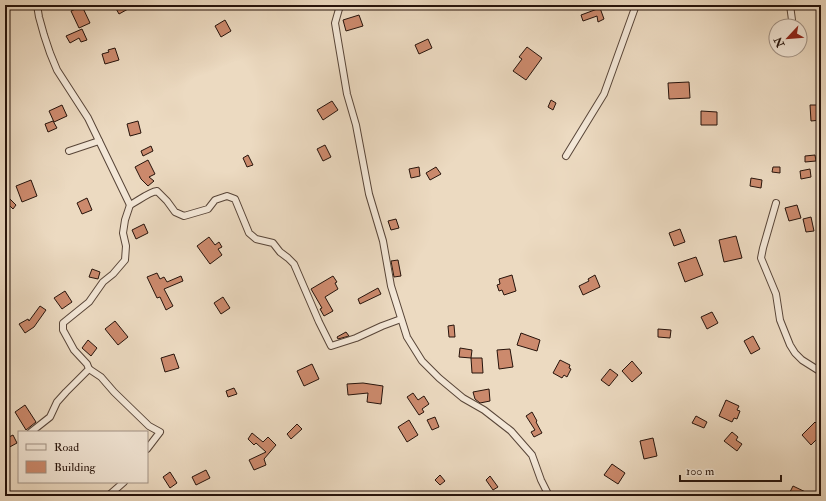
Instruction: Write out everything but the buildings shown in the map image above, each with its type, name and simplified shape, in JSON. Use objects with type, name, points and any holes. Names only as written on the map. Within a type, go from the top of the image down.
[{"type":"street","points":[[37,5],[44,35],[57,70],[88,118],[130,205],[123,233],[126,246],[125,260],[113,274],[103,282],[89,302],[63,323],[63,330],[74,350],[87,364],[89,369],[101,377],[114,392],[149,426],[160,432],[148,448]]},
{"type":"street","points":[[338,5],[339,9],[335,23],[347,94],[356,125],[369,194],[384,241],[391,286],[407,337],[422,361],[439,378],[463,398],[484,410],[511,431],[532,455],[541,480],[549,496]]},
{"type":"street","points":[[566,156],[604,94],[636,5]]},
{"type":"street","points":[[790,5],[792,18]]},
{"type":"street","points":[[69,151],[99,141]]},
{"type":"street","points":[[130,205],[151,192],[157,191],[175,212],[184,216],[208,209],[214,200],[227,196],[235,199],[249,233],[256,239],[273,243],[280,252],[294,264],[331,346],[356,338],[401,319]]},
{"type":"street","points":[[776,203],[761,258],[776,294],[780,320],[790,345],[802,360],[821,372]]},
{"type":"street","points":[[32,431],[50,417],[57,402],[89,369]]},
{"type":"street","points":[[108,496],[123,483]]}]
